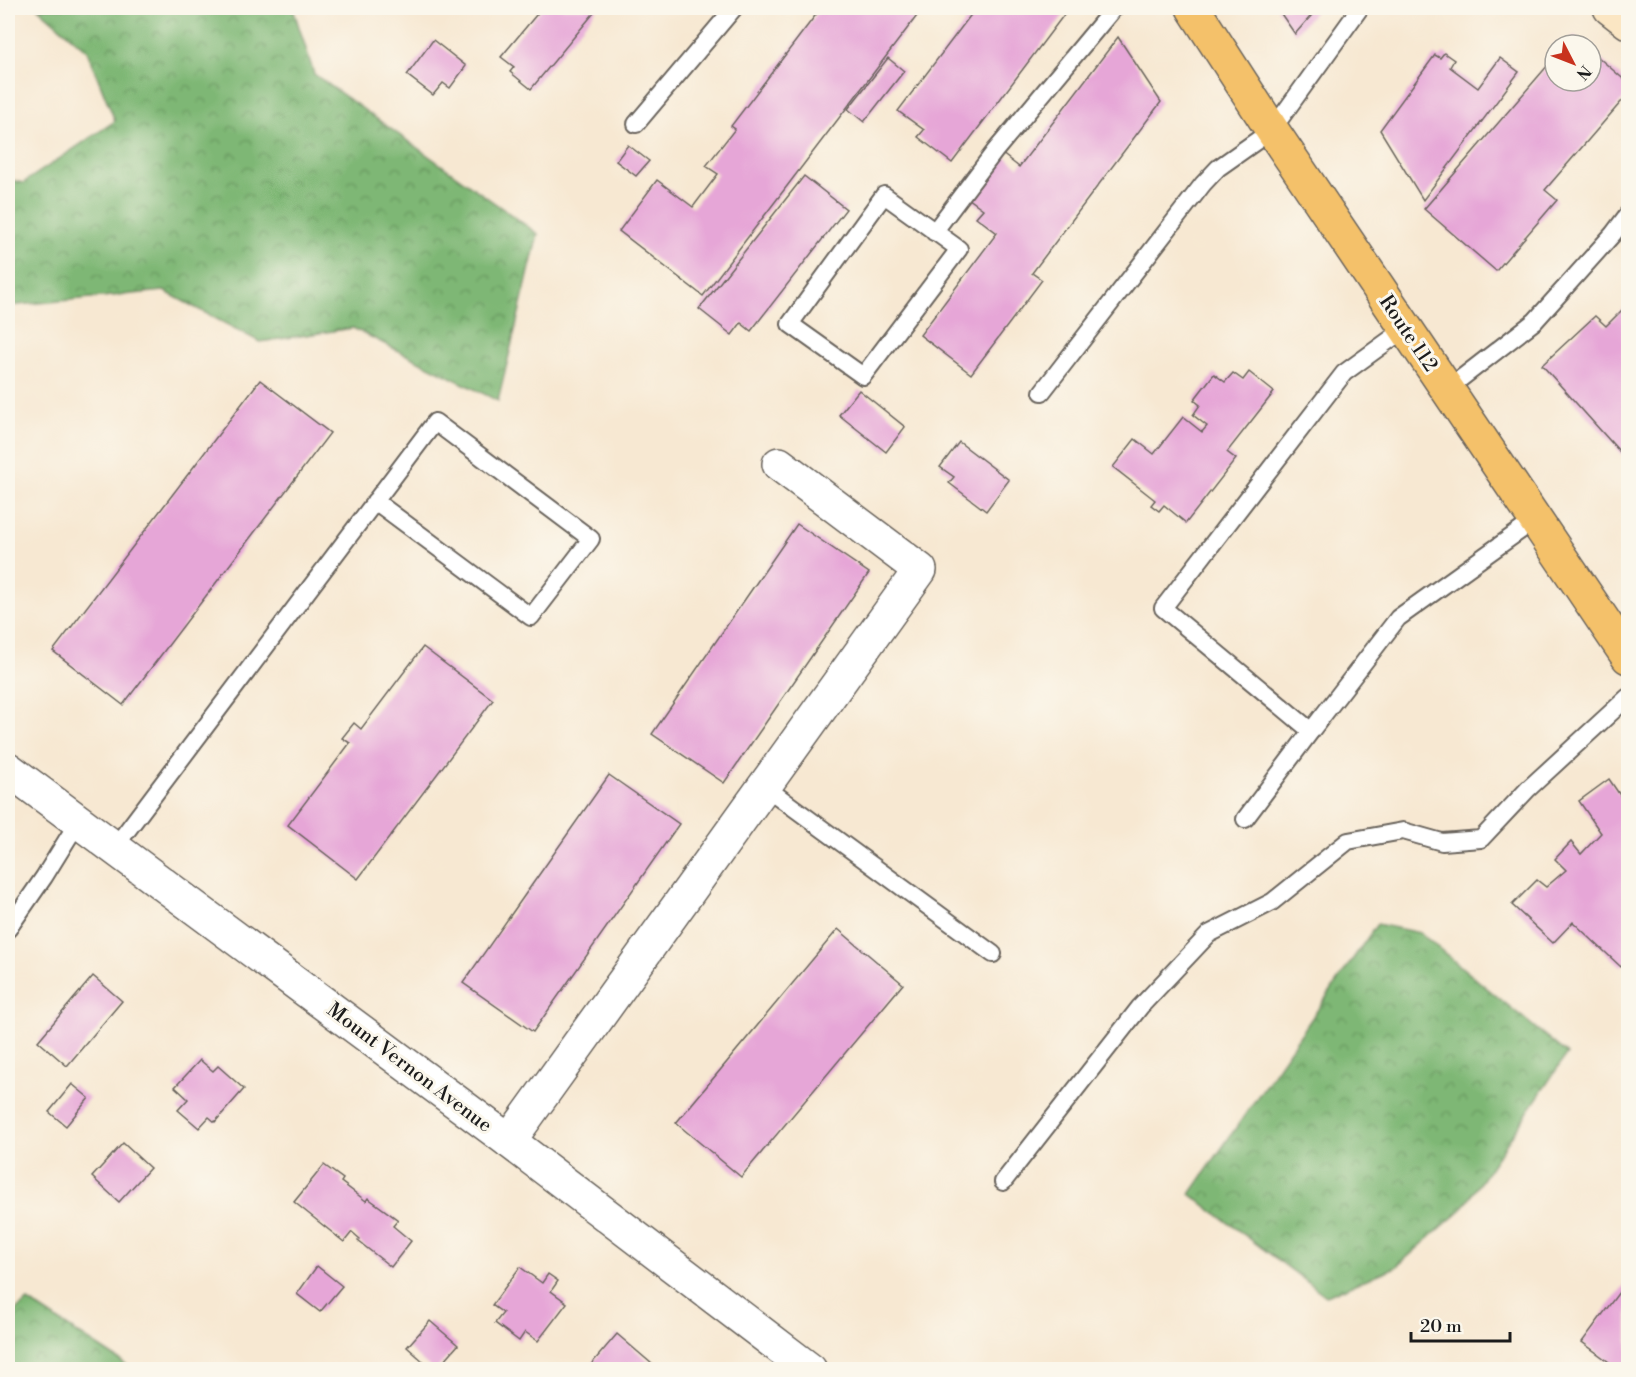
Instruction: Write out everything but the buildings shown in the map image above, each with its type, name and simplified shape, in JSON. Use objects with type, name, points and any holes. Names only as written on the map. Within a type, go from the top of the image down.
[{"type":"main road","name":"Route 112","points":[[1193,8],[1446,390],[1629,657]]},
{"type":"street","points":[[1610,8],[1629,22]]},
{"type":"street","points":[[509,1141],[920,570],[779,464]]},
{"type":"street","name":"Mount Vernon Avenue","points":[[8,769],[509,1141],[810,1370]]},
{"type":"lane","points":[[636,124],[734,8]]},
{"type":"lane","points":[[934,232],[995,151],[1113,8]]},
{"type":"lane","points":[[1042,392],[1203,184],[1218,168],[1272,130],[1360,8]]},
{"type":"lane","points":[[884,195],[934,232],[958,249],[863,376],[790,324],[884,195]]},
{"type":"lane","points":[[1446,390],[1535,321],[1629,213]]},
{"type":"lane","points":[[1311,730],[1163,608],[1344,374],[1406,328]]},
{"type":"lane","points":[[114,848],[375,501],[435,422],[591,539],[531,617],[375,501]]},
{"type":"lane","points":[[1245,819],[1398,618],[1535,520]]},
{"type":"lane","points":[[1003,1182],[1140,1007],[1209,934],[1272,902],[1348,841],[1403,831],[1442,842],[1481,839],[1528,789],[1629,697]]},
{"type":"lane","points":[[764,786],[993,954]]},
{"type":"lane","points":[[8,929],[78,822]]},
{"type":"green space","points":[[38,8],[293,8],[314,74],[538,234],[498,401],[353,328],[260,342],[164,291],[8,306],[8,179],[23,183],[115,121],[87,51]]},
{"type":"green space","points":[[1377,924],[1420,933],[1567,1054],[1462,1209],[1396,1267],[1326,1296],[1190,1194]]},
{"type":"green space","points":[[28,1301],[133,1369],[8,1369],[8,1316]]}]
